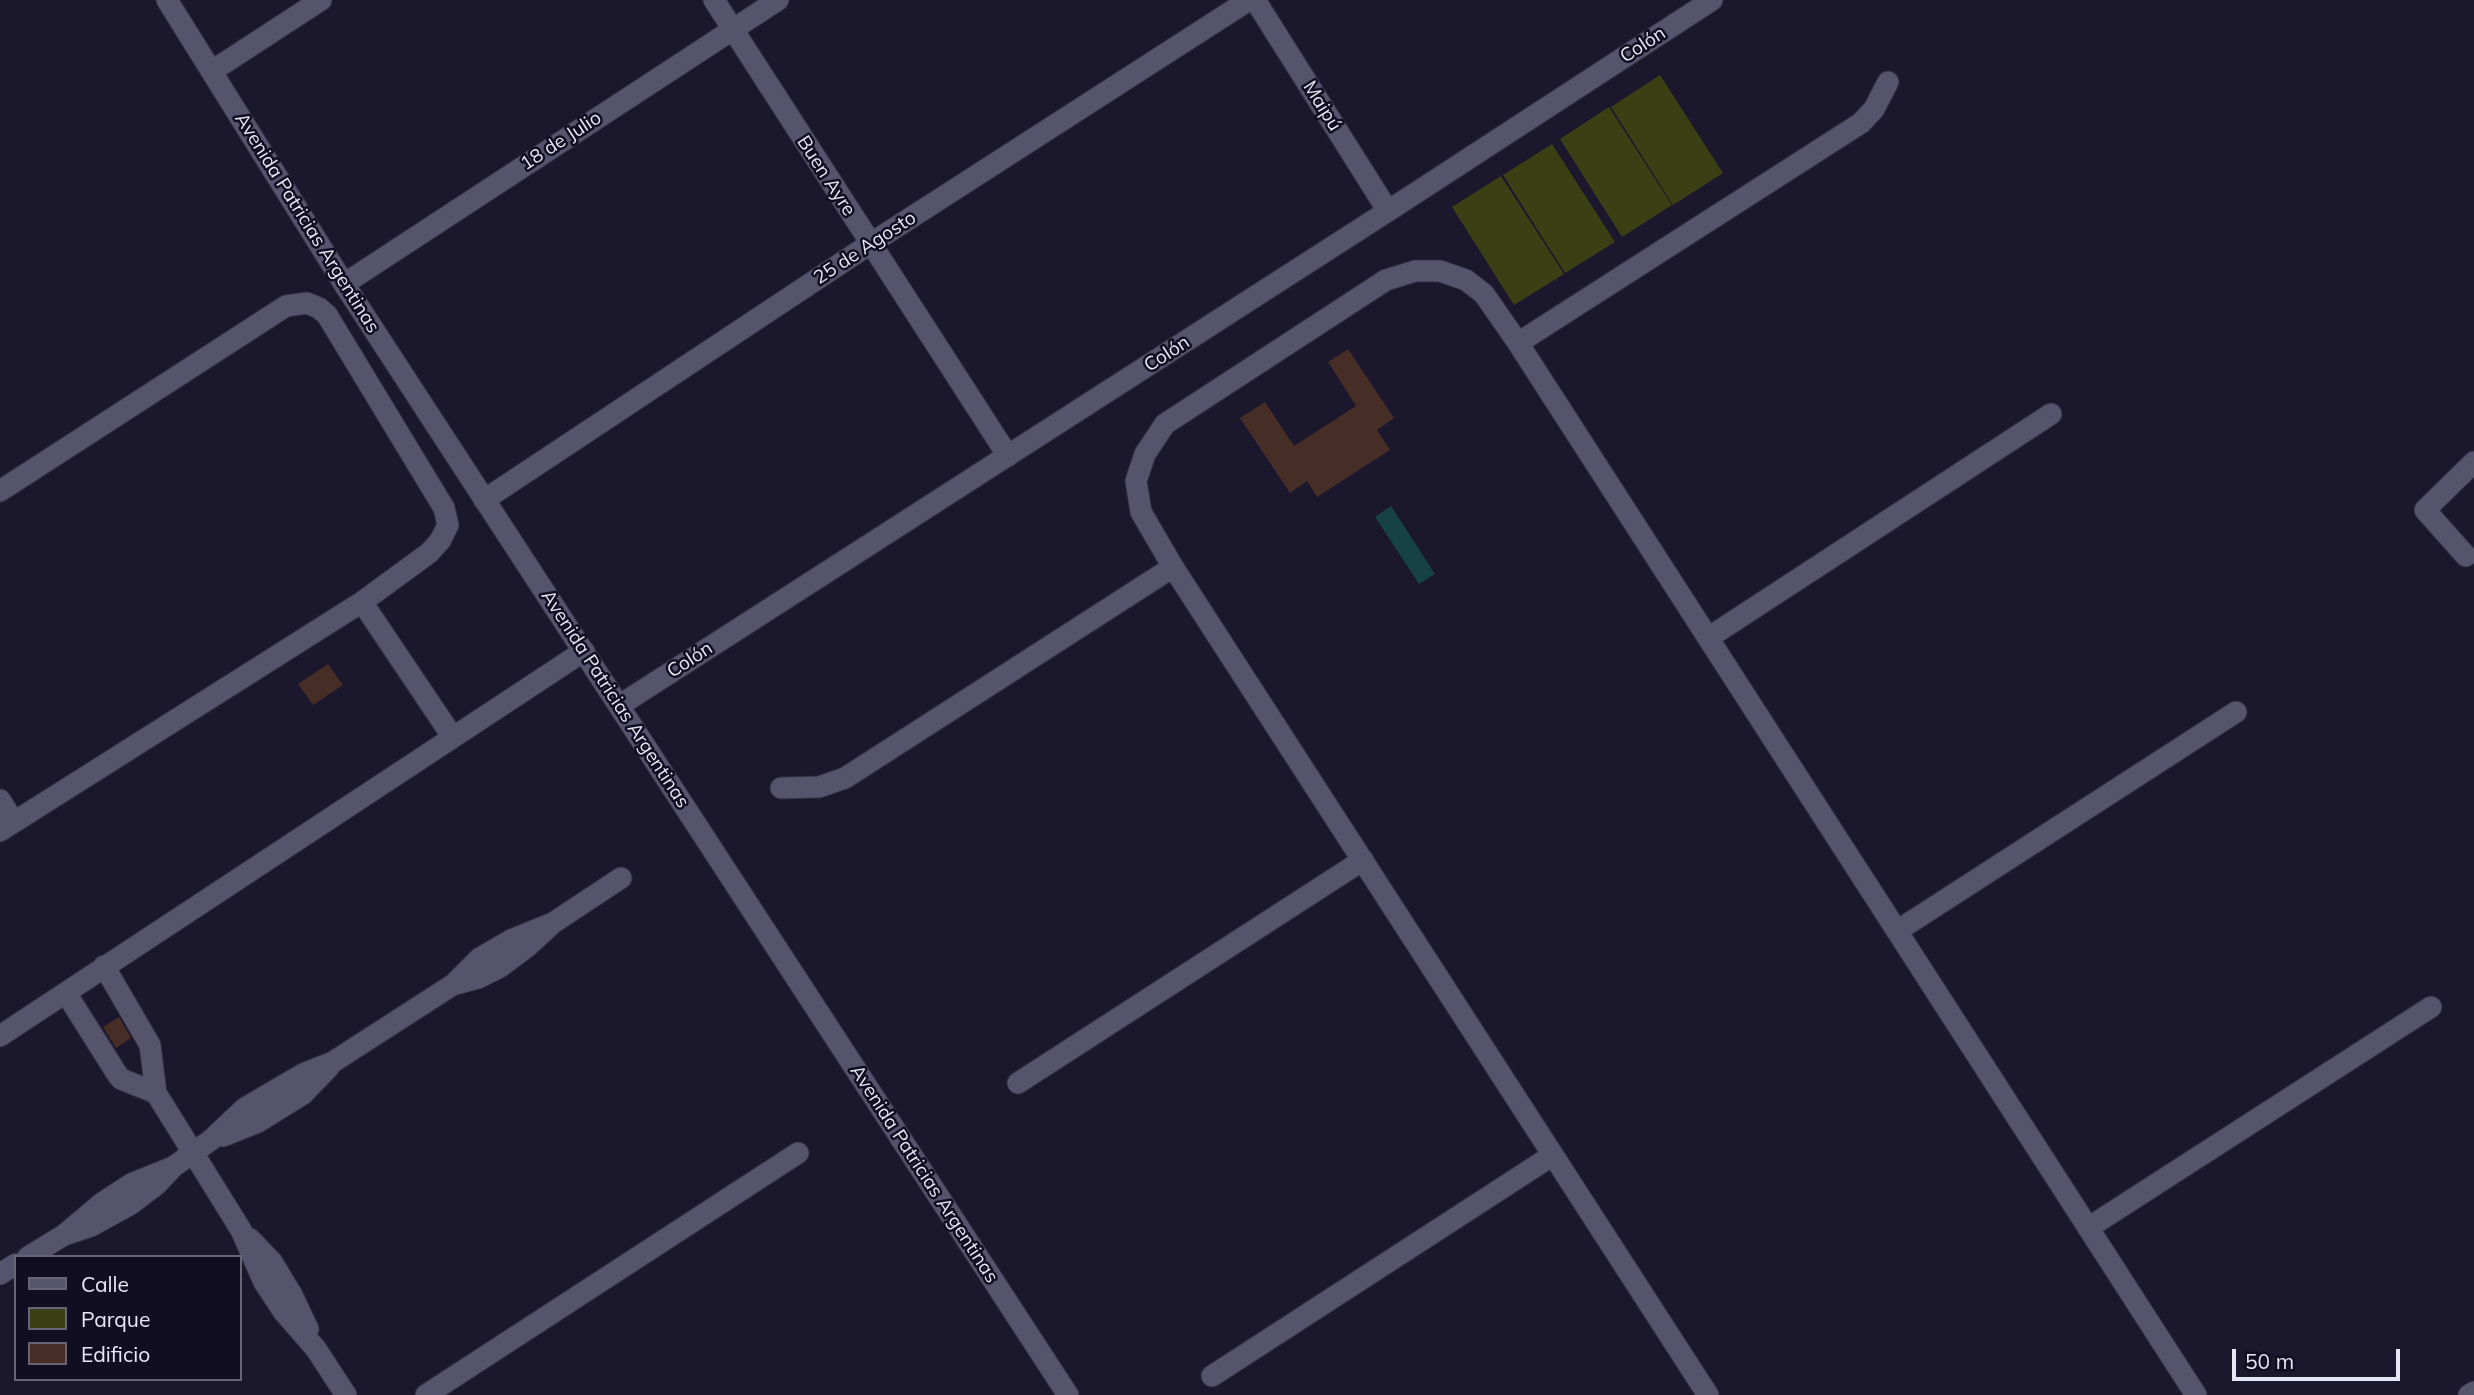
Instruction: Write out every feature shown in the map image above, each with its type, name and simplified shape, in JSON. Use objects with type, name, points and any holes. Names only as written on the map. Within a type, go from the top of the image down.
[{"type":"street","name":"Avenida Patricias Argentinas","points":[[167,0],[344,284],[1068,1395]]},
{"type":"street","points":[[212,71],[321,0]]},
{"type":"street","name":"Buen Ayre","points":[[714,0],[1009,456]]},
{"type":"street","name":"18 de Julio","points":[[344,284],[778,0]]},
{"type":"street","name":"25 de Agosto","points":[[484,500],[870,244],[1249,0]]},
{"type":"street","name":"Maipú","points":[[1255,0],[1388,211]]},
{"type":"street","name":"Colón","points":[[620,705],[1712,0]]},
{"type":"street","points":[[1518,343],[1861,123],[1874,108],[1888,82]]},
{"type":"street","points":[[1708,1395],[1173,566],[1141,512],[1136,481],[1145,454],[1165,424],[1386,279],[1415,271],[1440,271],[1466,280],[1484,294],[2196,1395]]},
{"type":"street","points":[[0,491],[286,306],[307,303],[327,315],[444,508],[448,525],[440,541],[429,553],[362,602],[7,827],[0,800]]},
{"type":"street","points":[[1708,638],[2052,414]]},
{"type":"street","points":[[2466,556],[2425,510],[2474,462]]},
{"type":"street","points":[[781,788],[819,787],[845,778],[1173,566]]},
{"type":"street","points":[[362,602],[452,736]]},
{"type":"street","points":[[0,1036],[584,651]]},
{"type":"street","points":[[1897,931],[2236,712]]},
{"type":"street","points":[[1018,1083],[1363,860]]},
{"type":"street","points":[[31,1255],[64,1235],[102,1203],[131,1184],[173,1167],[211,1140],[258,1122],[303,1094],[333,1062],[454,984],[478,978],[500,967],[553,923],[621,878]]},
{"type":"street","points":[[104,966],[150,1045],[156,1093],[241,1230],[272,1262],[292,1295],[316,1349],[346,1395]]},
{"type":"street","points":[[66,993],[121,1079],[156,1093]]},
{"type":"street","points":[[2088,1227],[2431,1007]]},
{"type":"street","points":[[426,1395],[798,1153]]},
{"type":"street","points":[[1212,1376],[1553,1156]]},
{"type":"street","points":[[2469,1395],[2474,1392]]},
{"type":"green space","points":[[1660,75],[1723,173],[1673,205],[1611,107]]},
{"type":"green space","points":[[1609,107],[1672,205],[1622,237],[1560,139]]},
{"type":"green space","points":[[1552,144],[1615,242],[1565,273],[1503,175]]},
{"type":"green space","points":[[1501,176],[1564,274],[1514,305],[1452,207]]},
{"type":"shaded area","points":[[1391,506],[1435,574],[1419,584],[1375,517]]},
{"type":"building","points":[[1348,349],[1394,418],[1377,430],[1390,450],[1317,497],[1307,481],[1290,493],[1240,418],[1265,402],[1294,446],[1356,406],[1328,362]]},
{"type":"building","points":[[328,664],[343,685],[313,705],[298,684]]},
{"type":"building","points":[[119,1017],[131,1038],[116,1048],[103,1027]]}]
